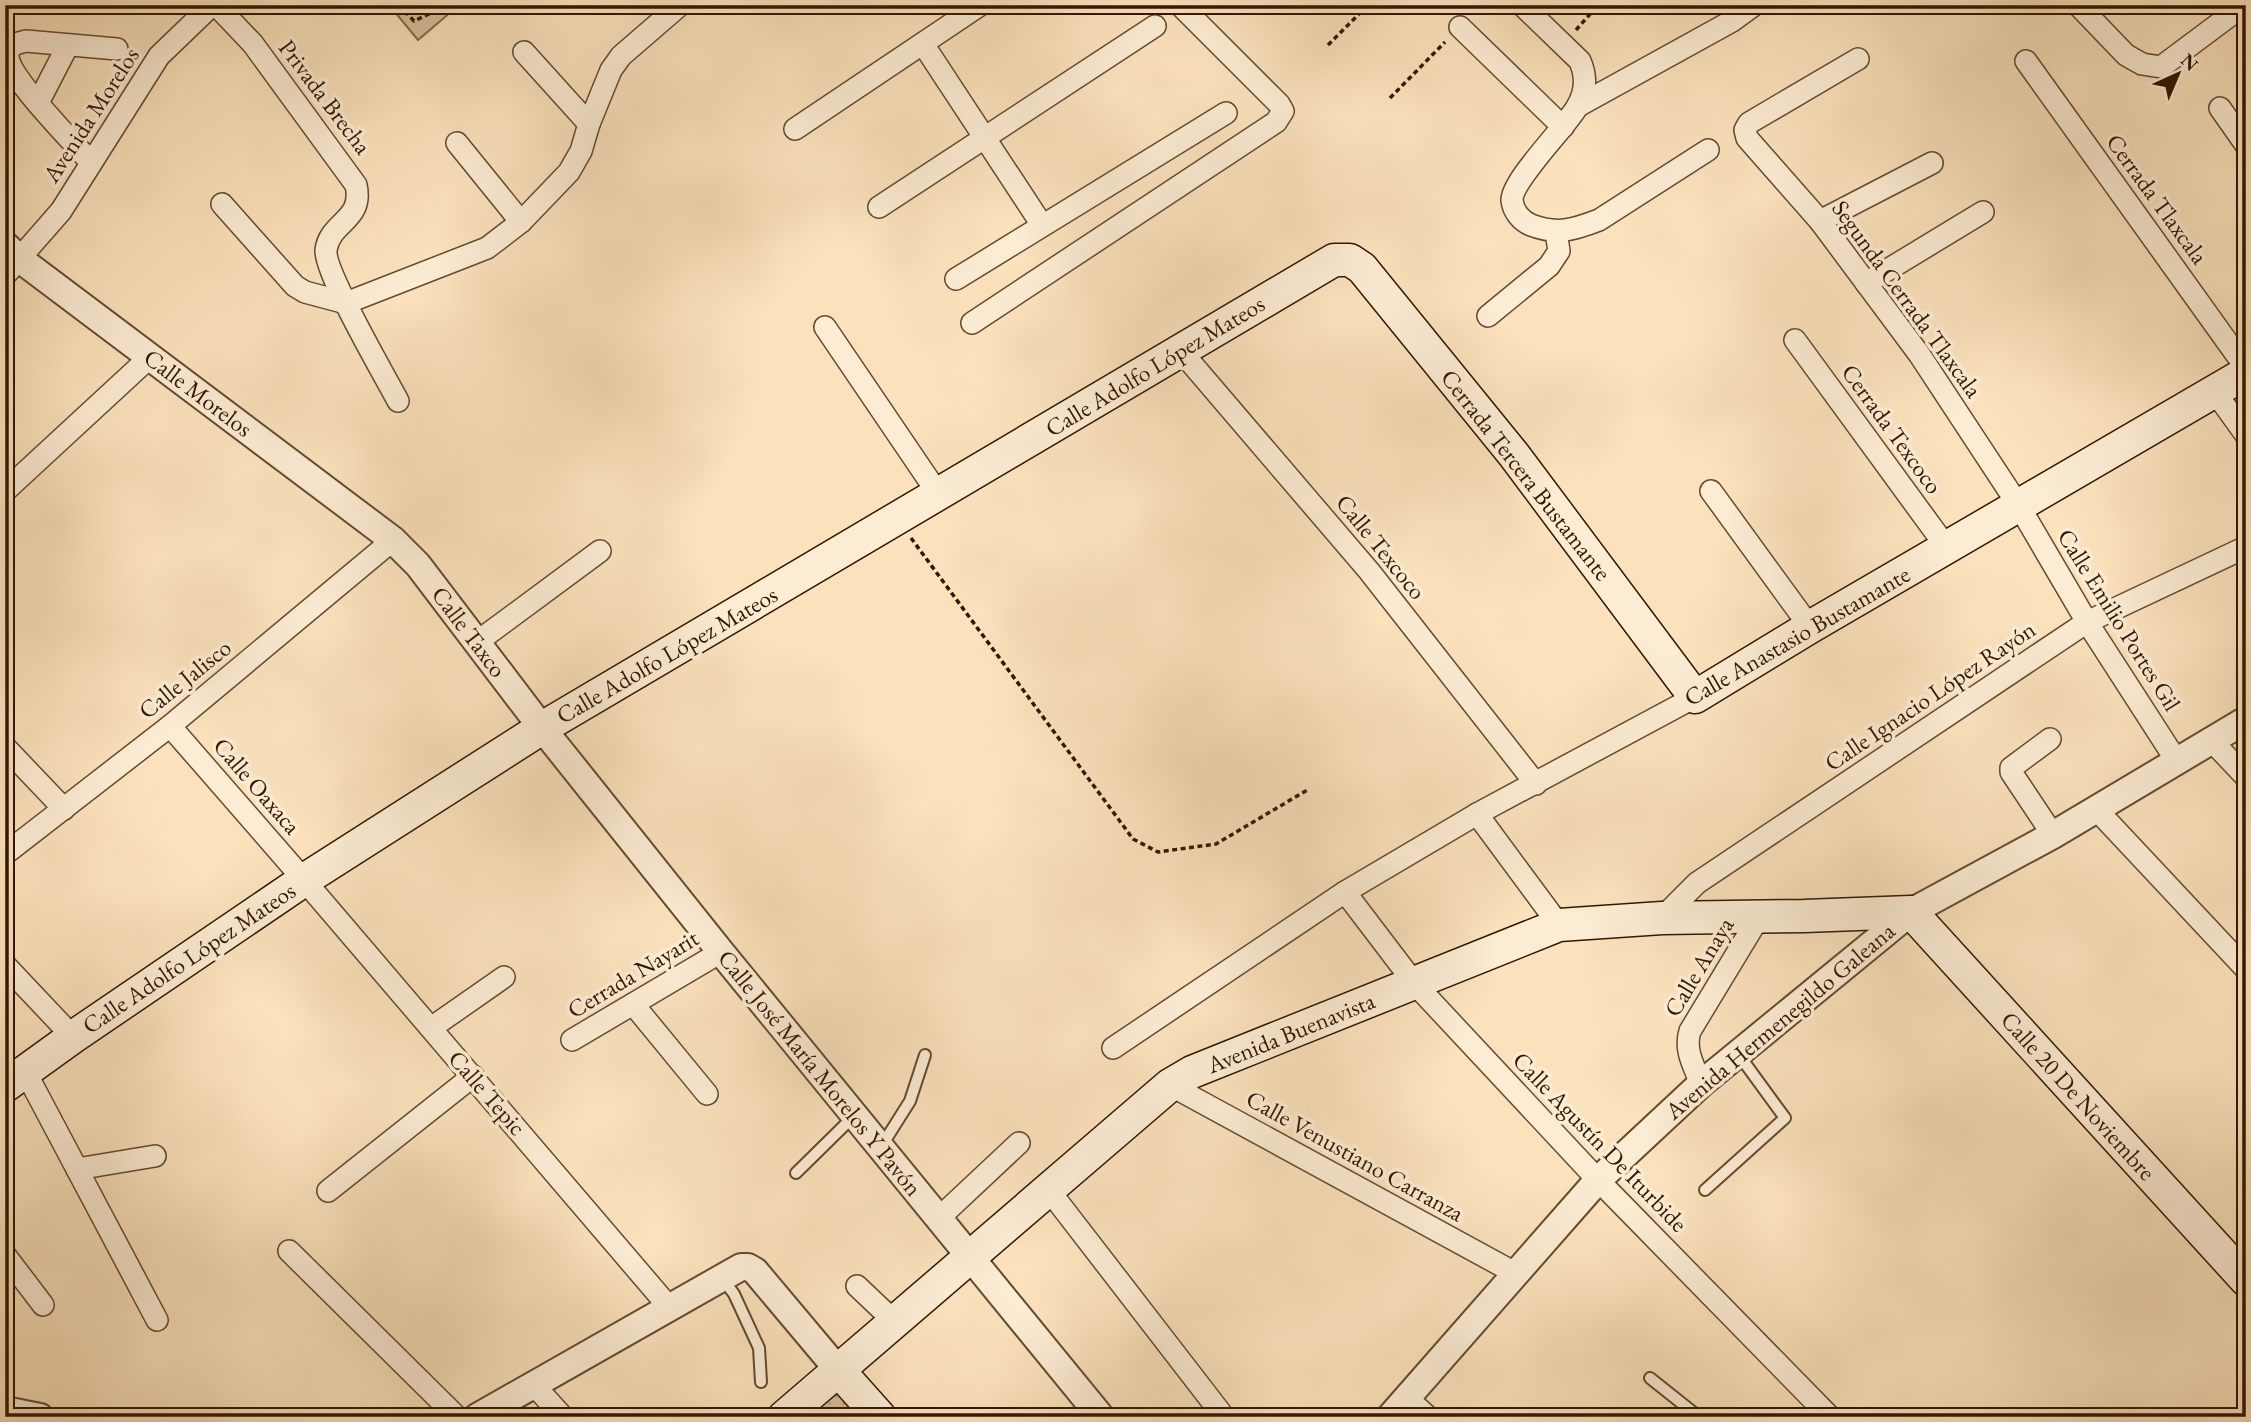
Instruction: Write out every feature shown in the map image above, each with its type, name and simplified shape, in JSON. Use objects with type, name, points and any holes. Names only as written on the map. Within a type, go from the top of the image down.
[{"type":"main road","name":"Calle Adolfo López Mateos","points":[[15,1079],[304,880],[542,728],[1334,260],[1350,260]]},
{"type":"main road","name":"Cerrada Tercera Bustamante","points":[[1350,260],[1362,268],[1514,455],[1695,697]]},
{"type":"main road","name":"Calle Anastasio Bustamante","points":[[1695,697],[2246,373]]},
{"type":"main road","name":"Avenida Buenavista","points":[[784,1417],[1170,1085],[1192,1072],[1559,925],[1662,918],[1911,912]]},
{"type":"main road","name":"Calle 20 De Noviembre","points":[[1911,912],[2246,1280]]},
{"type":"main road","points":[[839,1371],[880,1417]]},
{"type":"street","name":"Avenida Morelos","points":[[10,260],[61,211],[159,56],[214,5]]},
{"type":"street","name":"Privada Brecha","points":[[214,5],[253,44],[356,185],[359,197],[357,206],[330,238],[326,247],[326,257],[346,303]]},
{"type":"street","points":[[222,204],[295,286],[305,292],[346,303],[487,248],[521,222],[569,172],[580,151],[611,70],[621,56],[680,5]]},
{"type":"street","points":[[795,129],[980,5]]},
{"type":"street","points":[[972,323],[1281,117],[1283,111],[1279,104],[1180,5]]},
{"type":"street","points":[[1522,5],[1580,61],[1586,83],[1578,106],[1518,183],[1512,199],[1517,215],[1528,224],[1556,232],[1578,228],[1617,211],[1708,150]]},
{"type":"street","points":[[1578,106],[1732,22],[1754,5]]},
{"type":"street","points":[[2078,5],[2126,55],[2142,64],[2161,67],[2245,5]]},
{"type":"street","points":[[879,208],[1155,26]]},
{"type":"street","points":[[1460,27],[1563,127]]},
{"type":"street","points":[[91,163],[13,70],[8,57],[9,48],[26,41],[117,49]]},
{"type":"street","points":[[923,44],[1041,225]]},
{"type":"street","points":[[38,103],[68,45]]},
{"type":"street","points":[[524,52],[589,124]]},
{"type":"street","name":"Segunda Cerrada Tlaxcala","points":[[1857,59],[1749,123],[1745,130],[1747,138],[1820,221],[1919,354],[2019,506]]},
{"type":"street","name":"Cerrada Tlaxcala","points":[[2026,61],[2246,368]]},
{"type":"street","points":[[2220,108],[2246,145]]},
{"type":"street","points":[[956,279],[1226,113]]},
{"type":"street","points":[[457,143],[521,222]]},
{"type":"street","points":[[1820,221],[1932,163]]},
{"type":"street","points":[[1866,283],[1983,212]]},
{"type":"street","points":[[1488,316],[1549,266],[1559,251],[1556,232]]},
{"type":"street","name":"Calle Morelos","points":[[10,260],[150,357],[393,540]]},
{"type":"street","points":[[346,303],[398,401]]},
{"type":"street","points":[[825,327],[939,495]]},
{"type":"street","name":"Cerrada Texcoco","points":[[1795,340],[1947,548]]},
{"type":"street","name":"Calle Texcoco","points":[[1180,350],[1369,571],[1535,784]]},
{"type":"street","points":[[5,491],[150,357]]},
{"type":"street","points":[[2215,392],[2246,435]]},
{"type":"street","points":[[1711,491],[1810,627]]},
{"type":"street","name":"Calle Emilio Portes Gil","points":[[2019,506],[2087,622],[2176,760]]},
{"type":"street","name":"Calle Taxco","points":[[393,540],[418,565],[542,728]]},
{"type":"street","name":"Calle Jalisco","points":[[5,854],[170,726],[393,540]]},
{"type":"street","name":"Calle Ignacio López Rayón","points":[[1662,918],[1697,883],[2087,622],[2246,547]]},
{"type":"street","points":[[477,642],[600,551]]},
{"type":"street","name":"Calle Anastasio Bustamante","points":[[1113,1048],[1345,892],[1477,814],[1695,697]]},
{"type":"street","name":"Avenida Hermenegildo Galeana","points":[[1398,1407],[1598,1180],[1701,1084],[1911,912],[2053,835],[2246,720]]},
{"type":"street","name":"Calle Oaxaca","points":[[170,726],[304,880]]},
{"type":"street","name":"Calle José María Morelos Y Pavón","points":[[542,728],[721,952],[1101,1417]]},
{"type":"street","points":[[2050,739],[2011,768],[2011,772],[2053,835]]},
{"type":"street","points":[[2210,740],[2246,776]]},
{"type":"street","points":[[5,747],[64,809]]},
{"type":"street","points":[[2096,809],[2246,969]]},
{"type":"street","points":[[1477,814],[1559,925]]},
{"type":"street","name":"Calle Tepic","points":[[304,880],[669,1307]]},
{"type":"street","name":"Calle Agustín De Iturbide","points":[[1345,892],[1415,984],[1598,1180],[1830,1417]]},
{"type":"street","name":"Calle Anaya","points":[[1701,1084],[1689,1052],[1687,1042],[1690,1031],[1759,917]]},
{"type":"street","name":"Cerrada Nayarit","points":[[572,1040],[721,952]]},
{"type":"street","points":[[5,965],[73,1037]]},
{"type":"street","points":[[431,1028],[505,977]]},
{"type":"street","points":[[633,1004],[707,1094]]},
{"type":"street","points":[[328,1191],[473,1076]]},
{"type":"street","points":[[15,1079],[77,1169],[157,1320]]},
{"type":"street","name":"Calle Venustiano Carranza","points":[[1170,1085],[1515,1273]]},
{"type":"street","points":[[939,1217],[1019,1143]]},
{"type":"street","points":[[77,1169],[155,1156]]},
{"type":"street","points":[[1048,1189],[1224,1417]]},
{"type":"street","points":[[289,1251],[457,1417]]},
{"type":"street","points":[[5,1255],[43,1305]]},
{"type":"street","points":[[477,1417],[741,1267],[755,1270],[839,1371]]},
{"type":"street","points":[[857,1286],[896,1322]]},
{"type":"street","points":[[533,1384],[563,1417]]},
{"type":"street","points":[[1398,1407],[1427,1417]]},
{"type":"street","points":[[5,1410],[40,1417]]},
{"type":"lane","points":[[1705,1190],[1785,1118],[1738,1053]]},
{"type":"lane","points":[[881,1147],[910,1101],[925,1055]]},
{"type":"lane","points":[[796,1173],[855,1115]]},
{"type":"lane","points":[[722,1278],[733,1294],[759,1348],[761,1382]]},
{"type":"lane","points":[[1650,1378],[1699,1417]]},
{"type":"path","points":[[399,5],[414,21],[441,5]]},
{"type":"path","points":[[1328,46],[1368,5]]},
{"type":"path","points":[[1563,43],[1598,5]]},
{"type":"path","points":[[1390,98],[1460,27]]},
{"type":"path","points":[[897,519],[1133,839],[1158,852],[1216,844],[1309,789]]},
{"type":"shaded area","points":[[389,5],[459,5],[418,40]]},
{"type":"shaded area","points":[[837,1379],[870,1417],[794,1417]]}]
